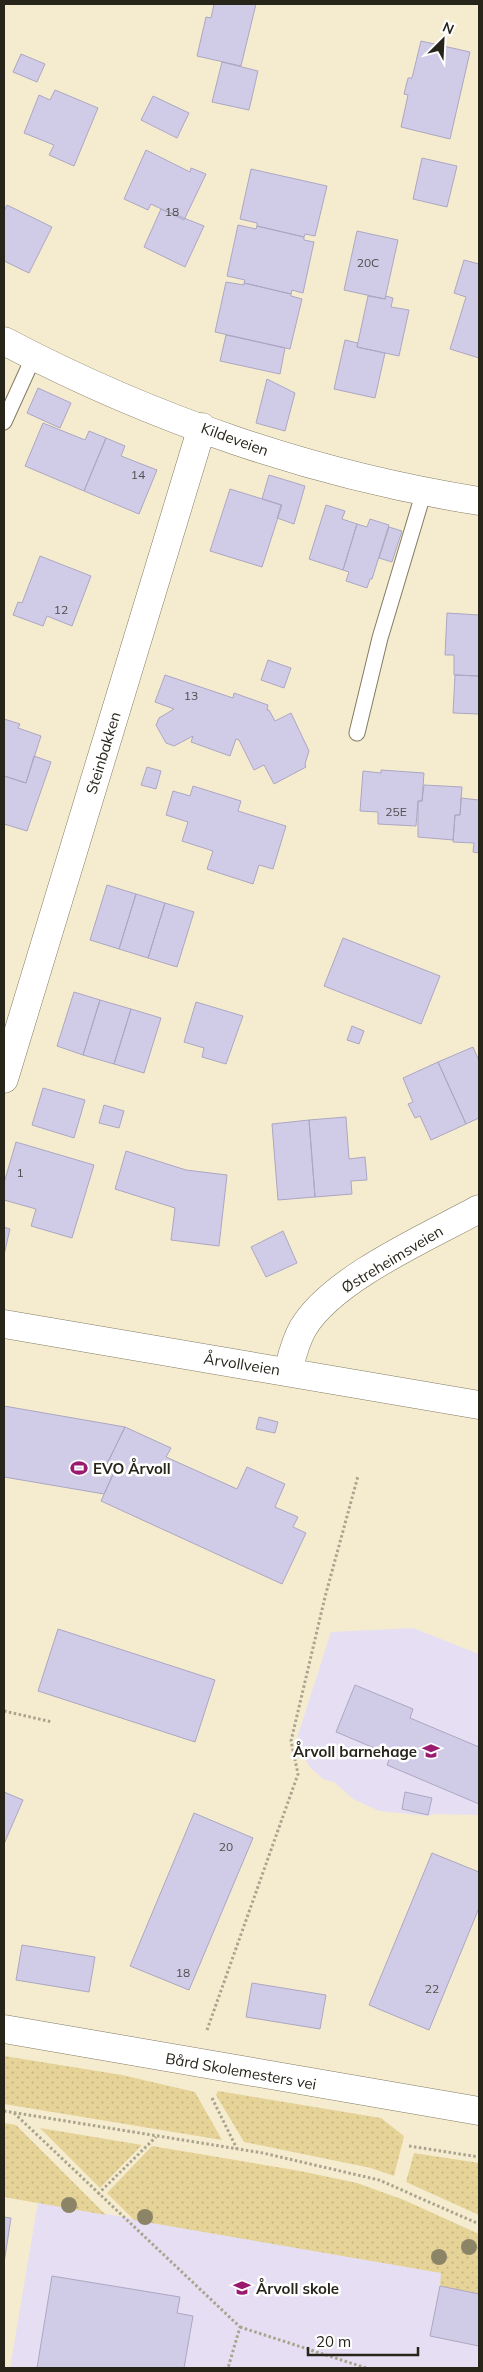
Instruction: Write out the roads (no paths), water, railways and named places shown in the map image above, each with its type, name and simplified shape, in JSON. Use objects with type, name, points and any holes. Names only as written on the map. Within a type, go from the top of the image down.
[{"type":"street","name":"Kildeveien","points":[[4,341],[141,404],[267,451],[392,485],[479,501]]},
{"type":"street","name":"Steinbakken","points":[[4,1079],[202,428]]},
{"type":"street","name":"Østreheimsveien","points":[[288,1371],[295,1344],[304,1326],[338,1290],[367,1270],[479,1209]]},
{"type":"street","name":"Årvollveien","points":[[4,1324],[479,1405]]},
{"type":"street","name":"Bård Skolemesters vei","points":[[4,2029],[479,2111]]},
{"type":"lane","points":[[4,422],[34,356]]},
{"type":"lane","points":[[357,732],[380,638],[424,491]]},
{"type":"place","name":"EVO Årvoll","points":[[79,1468]]},
{"type":"place","name":"Årvoll barnehage","points":[[431,1751]]},
{"type":"place","name":"Årvoll skole","points":[[242,2288]]}]
